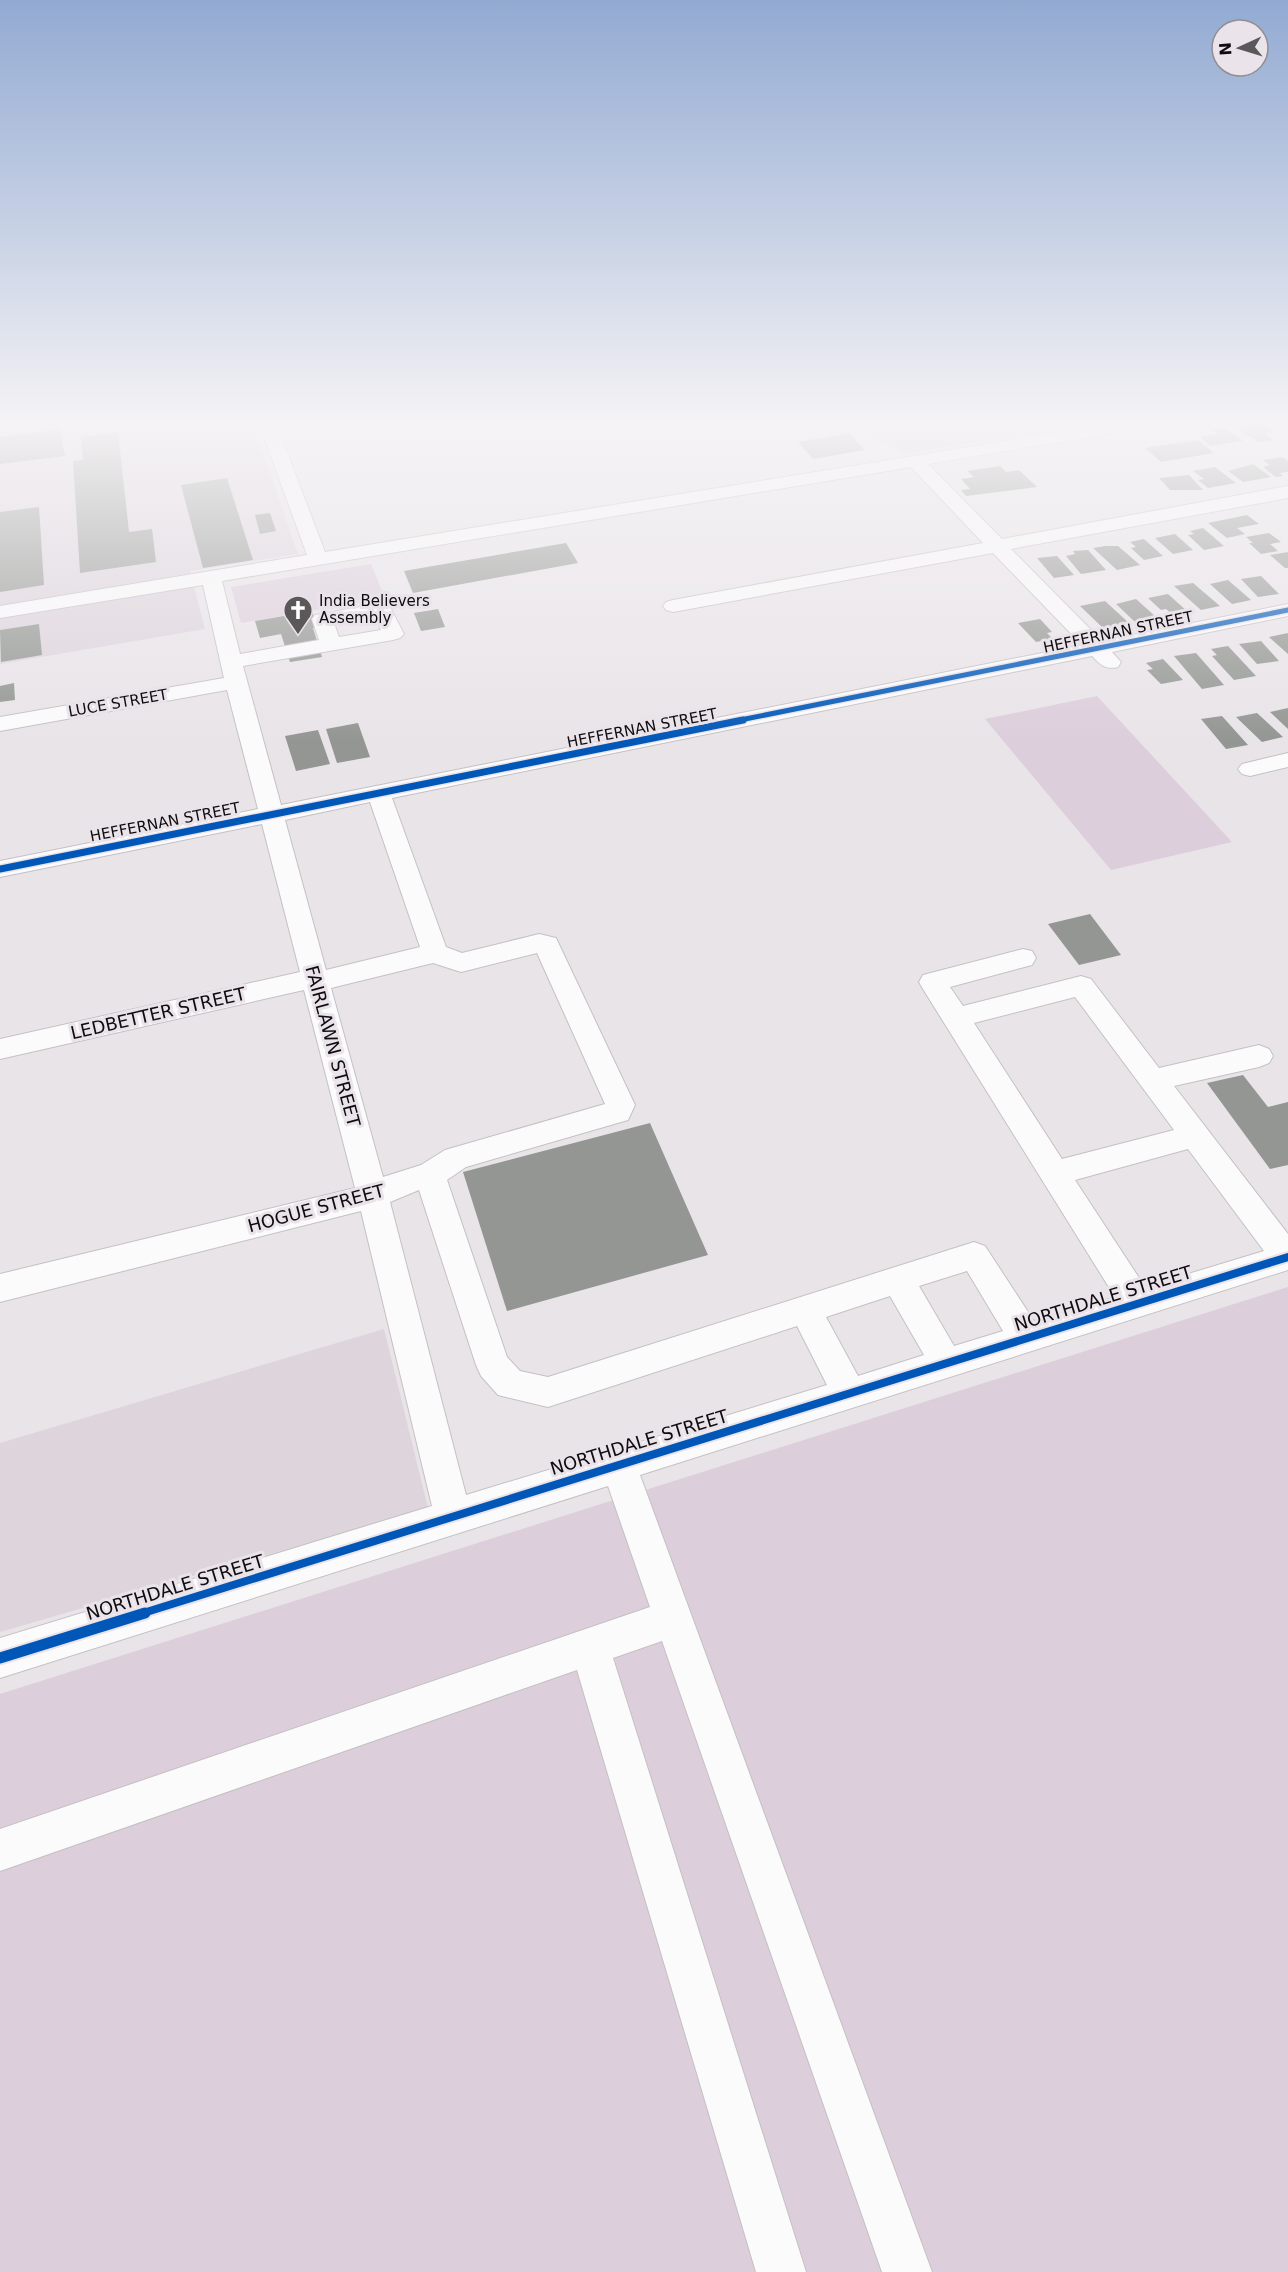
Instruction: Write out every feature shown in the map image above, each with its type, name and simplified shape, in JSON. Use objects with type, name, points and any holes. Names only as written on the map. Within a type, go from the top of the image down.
[{"type":"street","points":[[307,529],[318,559]]},
{"type":"street","points":[[0,612],[499,529]]},
{"type":"street","points":[[982,529],[1105,657]]},
{"type":"street","points":[[673,606],[1088,529]]},
{"type":"street","name":"FAIRLAWN STREET","points":[[211,577],[234,672],[373,1196],[453,1515]]},
{"type":"street","name":"HEFFERNAN STREET","points":[[0,869],[379,794],[1105,657],[1288,610]]},
{"type":"street","name":"LUCE STREET","points":[[0,724],[234,672],[331,645]]},
{"type":"street","points":[[1250,769],[1288,760]]},
{"type":"street","points":[[379,794],[435,953]]},
{"type":"street","name":"HOGUE STREET","points":[[0,1288],[373,1196],[402,1182],[430,1175],[456,1158],[618,1112],[620,1105],[547,944],[539,943],[461,963],[435,953]]},
{"type":"street","name":"LEDBETTER STREET","points":[[0,1049],[435,953]]},
{"type":"street","points":[[1023,958],[933,982],[1137,1303]]},
{"type":"street","points":[[956,1018],[1081,986],[1287,1257]]},
{"type":"street","points":[[1153,1080],[1259,1056]]},
{"type":"street","points":[[1056,1173],[1195,1136]]},
{"type":"street","points":[[430,1175],[492,1365],[510,1383],[548,1392],[974,1255],[1026,1338]]},
{"type":"street","name":"NORTHDALE STREET","points":[[0,1658],[1287,1257]]},
{"type":"street","points":[[898,1279],[946,1363]]},
{"type":"street","points":[[805,1309],[849,1393]]},
{"type":"street","points":[[618,1464],[907,2272]]},
{"type":"street","points":[[0,1850],[673,1618]]},
{"type":"street","points":[[590,1647],[781,2272]]},
{"type":"shaded area","points":[[0,529],[289,529],[298,554],[190,571],[205,629],[0,664]]},
{"type":"shaded area","points":[[371,564],[385,598],[241,623],[231,587]]},
{"type":"shaded area","points":[[1097,696],[1232,842],[1111,870],[985,719]]},
{"type":"shaded area","points":[[1288,1287],[1288,2272],[0,2272],[0,1694]]},
{"type":"shaded area","points":[[384,1329],[428,1508],[0,1632],[0,1443]]},
{"type":"building","points":[[0,529],[40,529],[44,585],[0,592]]},
{"type":"building","points":[[77,529],[129,529],[129,532],[152,529],[156,562],[80,573]]},
{"type":"building","points":[[193,529],[243,529],[253,560],[203,568]]},
{"type":"building","points":[[259,529],[275,529],[276,531],[260,534]]},
{"type":"building","points":[[1204,529],[1224,546],[1204,550],[1188,535],[1194,534],[1190,531]]},
{"type":"building","points":[[1216,529],[1238,529],[1245,534],[1227,538]]},
{"type":"building","points":[[1269,533],[1281,542],[1270,544],[1278,551],[1261,554],[1246,537]]},
{"type":"building","points":[[1175,534],[1193,550],[1173,554],[1155,538]]},
{"type":"building","points":[[1144,539],[1163,556],[1144,560],[1131,548],[1136,547],[1130,542]]},
{"type":"building","points":[[566,543],[578,563],[413,593],[404,571]]},
{"type":"building","points":[[1118,546],[1140,565],[1117,570],[1093,548]]},
{"type":"building","points":[[1088,550],[1106,570],[1081,574],[1066,556],[1075,554],[1073,551]]},
{"type":"building","points":[[1288,552],[1288,568],[1270,555]]},
{"type":"building","points":[[1057,556],[1074,575],[1054,578],[1037,558]]},
{"type":"building","points":[[1261,576],[1279,594],[1258,597],[1241,579]]},
{"type":"building","points":[[1228,580],[1251,600],[1232,604],[1210,584]]},
{"type":"building","points":[[1193,583],[1220,606],[1201,610],[1174,586]]},
{"type":"building","points":[[1168,594],[1188,612],[1173,615],[1166,609],[1161,610],[1148,598]]},
{"type":"building","points":[[1136,599],[1156,617],[1135,622],[1116,604]]},
{"type":"building","points":[[1105,601],[1129,623],[1103,628],[1080,606]]},
{"type":"building","points":[[438,609],[445,627],[421,631],[414,613]]},
{"type":"building","name":"India Believers Assembly","points":[[312,611],[317,627],[313,628],[322,657],[290,662],[281,634],[260,638],[255,621]]},
{"type":"building","points":[[1040,619],[1052,632],[1047,633],[1053,639],[1036,642],[1018,623]]},
{"type":"building","points":[[39,624],[42,655],[1,662],[0,630]]},
{"type":"building","points":[[1288,633],[1288,654],[1269,637]]},
{"type":"building","points":[[1261,641],[1279,661],[1257,664],[1239,644]]},
{"type":"building","points":[[1228,646],[1256,676],[1234,680],[1212,656],[1217,655],[1211,649]]},
{"type":"building","points":[[1196,653],[1224,685],[1202,689],[1174,656]]},
{"type":"building","points":[[1163,659],[1183,680],[1161,684],[1147,670],[1153,669],[1146,663]]},
{"type":"building","points":[[14,683],[15,700],[0,702],[0,686]]},
{"type":"building","points":[[1288,708],[1288,729],[1270,712]]},
{"type":"building","points":[[1257,713],[1283,737],[1262,742],[1236,717]]},
{"type":"building","points":[[1222,716],[1248,745],[1226,749],[1201,719]]},
{"type":"building","points":[[358,723],[370,757],[337,763],[326,729]]},
{"type":"building","points":[[318,730],[330,764],[296,771],[285,736]]},
{"type":"building","points":[[1090,914],[1121,955],[1079,965],[1048,924]]},
{"type":"building","points":[[1243,1075],[1268,1107],[1288,1102],[1288,1165],[1270,1169],[1207,1083]]},
{"type":"building","points":[[650,1123],[708,1255],[507,1311],[463,1172]]},
{"type":"cycle path","points":[[0,869],[1288,610]]},
{"type":"cycle path","points":[[0,1658],[1288,1257]]},
{"type":"place","name":"India Believers Assembly","points":[[298,636]]}]
